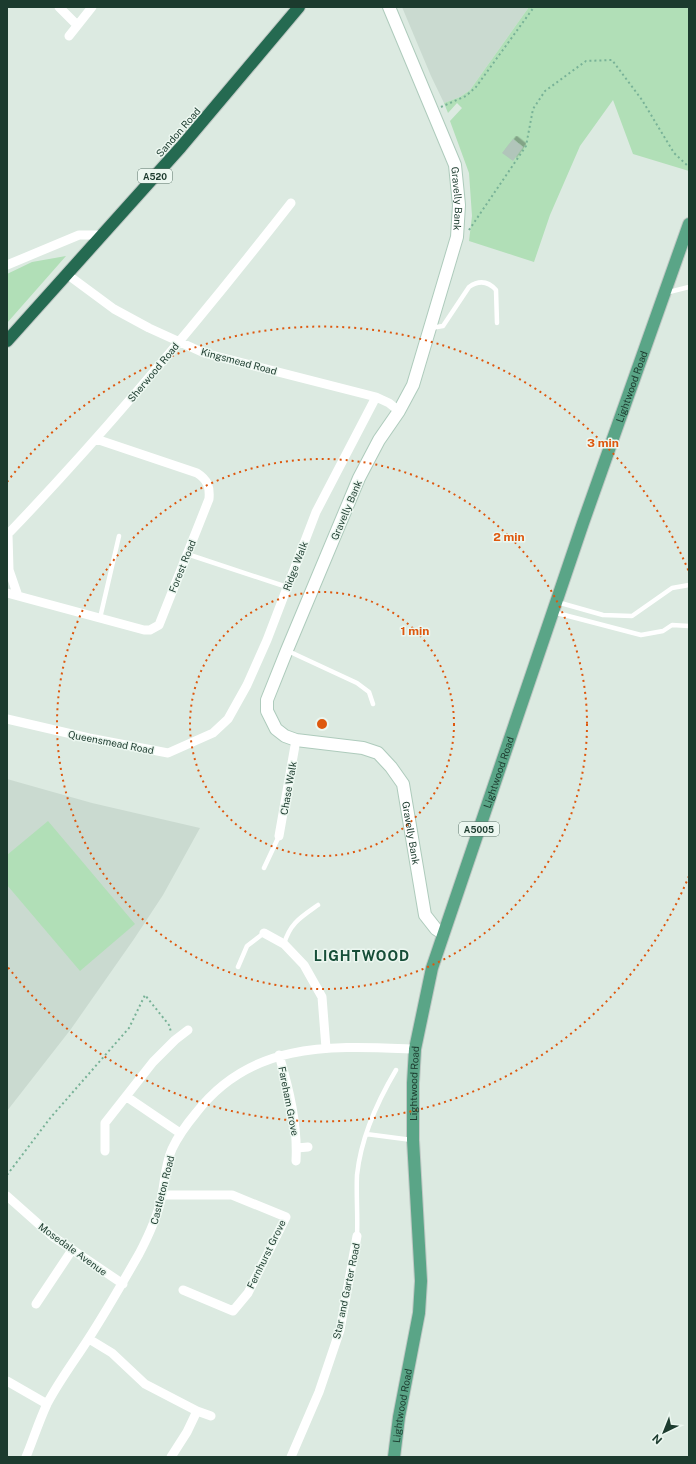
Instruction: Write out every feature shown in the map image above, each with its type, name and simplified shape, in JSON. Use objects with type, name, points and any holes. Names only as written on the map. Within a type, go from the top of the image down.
[{"type":"highway","name":"Sandon Road","points":[[7,341],[68,275],[181,147],[299,7]]},
{"type":"main road","name":"Lightwood Road","points":[[394,1457],[399,1417],[419,1313],[421,1281],[413,1140],[415,1049],[432,968],[442,932],[663,294],[689,224]]},
{"type":"street","points":[[59,7],[77,25]]},
{"type":"street","points":[[69,36],[92,7]]},
{"type":"street","name":"Gravelly Bank","points":[[389,7],[455,165],[459,205],[455,244],[413,385],[399,411],[379,440],[359,478],[286,650],[267,700],[267,711],[276,729],[285,736],[296,740],[363,748],[378,753],[391,767],[403,784],[425,915],[436,929],[442,932]]},
{"type":"street","name":"Sherwood Road","points":[[7,535],[96,439],[179,342],[221,292],[291,203]]},
{"type":"street","points":[[7,265],[79,235],[102,235]]},
{"type":"street","name":"Kingsmead Road","points":[[68,275],[114,309],[204,353],[376,397],[389,403],[399,411]]},
{"type":"street","name":"Ridge Walk","points":[[213,732],[228,719],[247,685],[316,512],[376,397]]},
{"type":"street","name":"Forest Road","points":[[7,593],[144,630],[155,628],[159,625],[209,499],[210,489],[204,478],[197,473],[96,439]]},
{"type":"street","points":[[7,535],[9,570],[18,596]]},
{"type":"street","name":"Queensmead Road","points":[[7,719],[89,738],[168,753],[213,732]]},
{"type":"street","name":"Chase Walk","points":[[279,836],[296,740]]},
{"type":"street","points":[[264,933],[284,944],[304,965],[322,997],[326,1048]]},
{"type":"street","points":[[105,1151],[105,1123],[127,1097],[153,1062],[174,1040],[188,1030]]},
{"type":"street","name":"Castleton Road","points":[[26,1457],[48,1404],[123,1284],[152,1228],[162,1195],[164,1174],[171,1151],[180,1133],[204,1102],[224,1083],[244,1070],[279,1055],[326,1048],[367,1047],[415,1049]]},
{"type":"street","name":"Fareham Grove","points":[[279,1055],[289,1089],[297,1148],[296,1160]]},
{"type":"street","points":[[127,1097],[180,1133]]},
{"type":"street","name":"Fareham Grove","points":[[297,1148],[308,1147]]},
{"type":"street","name":"Fernhurst Grove","points":[[162,1195],[232,1194],[286,1217],[248,1293],[233,1311],[183,1290]]},
{"type":"street","name":"Mosedale Avenue","points":[[7,1197],[52,1236],[123,1284]]},
{"type":"street","name":"Star and Garter Road","points":[[291,1457],[320,1392],[340,1330],[357,1236]]},
{"type":"street","points":[[36,1304],[72,1250]]},
{"type":"street","points":[[89,1338],[112,1353],[145,1384],[197,1411],[211,1416]]},
{"type":"street","points":[[7,1381],[48,1404]]},
{"type":"street","points":[[171,1457],[187,1432],[197,1411]]},
{"type":"lane","points":[[430,328],[443,326],[466,292],[476,283],[491,284],[496,290],[498,299],[496,323]]},
{"type":"lane","points":[[663,294],[689,287]]},
{"type":"lane","points":[[100,618],[119,536]]},
{"type":"lane","points":[[186,554],[287,587]]},
{"type":"lane","points":[[555,607],[603,615],[632,616],[672,588],[689,585]]},
{"type":"lane","points":[[555,607],[641,635],[663,631],[672,625],[689,626]]},
{"type":"lane","points":[[286,650],[357,682],[369,692],[373,704]]},
{"type":"lane","points":[[264,868],[279,836]]},
{"type":"lane","points":[[284,944],[288,930],[302,916],[318,905]]},
{"type":"lane","points":[[238,968],[247,946],[264,933]]},
{"type":"lane","points":[[357,1236],[357,1177],[362,1146],[383,1091],[396,1070]]},
{"type":"lane","points":[[366,1134],[413,1140]]},
{"type":"path","points":[[433,110],[466,96],[476,87],[534,7]]},
{"type":"path","points":[[455,244],[471,228],[526,146],[533,109],[544,91],[586,61],[612,60],[642,100],[674,153],[689,167]]},
{"type":"path","points":[[7,1175],[51,1117],[129,1028],[145,995],[169,1025],[174,1040]]},
{"type":"shaded area","points":[[402,7],[529,7],[470,90],[460,97],[444,103]]},
{"type":"shaded area","points":[[7,779],[92,803],[200,828],[163,895],[134,939],[71,1029],[7,1111]]},
{"type":"green space","points":[[529,7],[689,7],[689,171],[633,154],[613,100],[580,146],[550,215],[534,262],[469,241],[472,216],[469,173],[450,121],[462,108],[457,103],[448,113],[444,103],[460,97],[470,90]]},
{"type":"green space","points":[[66,256],[7,323],[7,274],[32,262]]},
{"type":"green space","points":[[48,821],[135,924],[80,971],[7,885],[7,855]]},
{"type":"building","points":[[513,139],[523,147],[513,161],[502,153]]},
{"type":"district","name":"LIGHTWOOD","points":[[362,956]]}]
